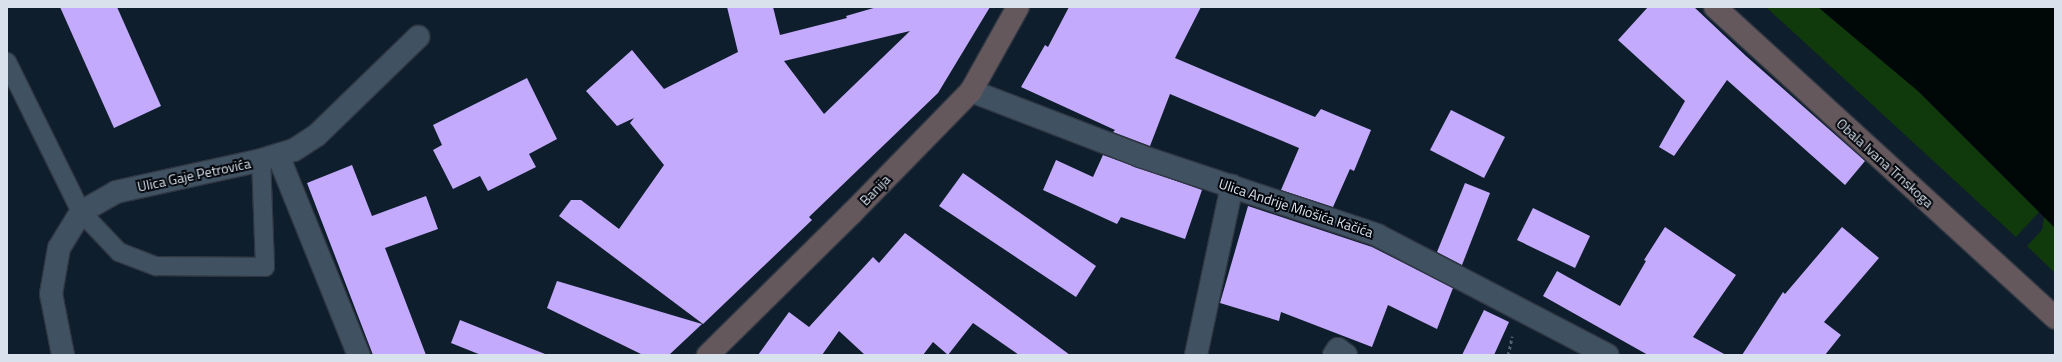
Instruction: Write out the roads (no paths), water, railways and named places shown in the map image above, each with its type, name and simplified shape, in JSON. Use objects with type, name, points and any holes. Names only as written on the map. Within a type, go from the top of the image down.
[{"type":"main road","name":"Banija","points":[[708,355],[852,213],[971,91],[1018,7]]},
{"type":"main road","name":"Obala Ivana Trnskoga","points":[[1715,7],[2055,318]]},
{"type":"street","name":"Ulica Gaje Petrovića","points":[[63,355],[51,294],[59,248],[81,212],[116,192],[270,158],[294,150],[317,135],[418,37]]},
{"type":"street","name":"Ulica Andrije Miošića Kačića","points":[[971,91],[1140,156],[1377,235],[1608,355]]},
{"type":"street","points":[[270,158],[359,355]]},
{"type":"street","points":[[1196,355],[1232,186]]},
{"type":"street","points":[[1334,355],[1338,349],[1346,355]]},
{"type":"lane","points":[[7,62],[81,212],[119,252],[156,266],[265,267],[270,158]]}]
